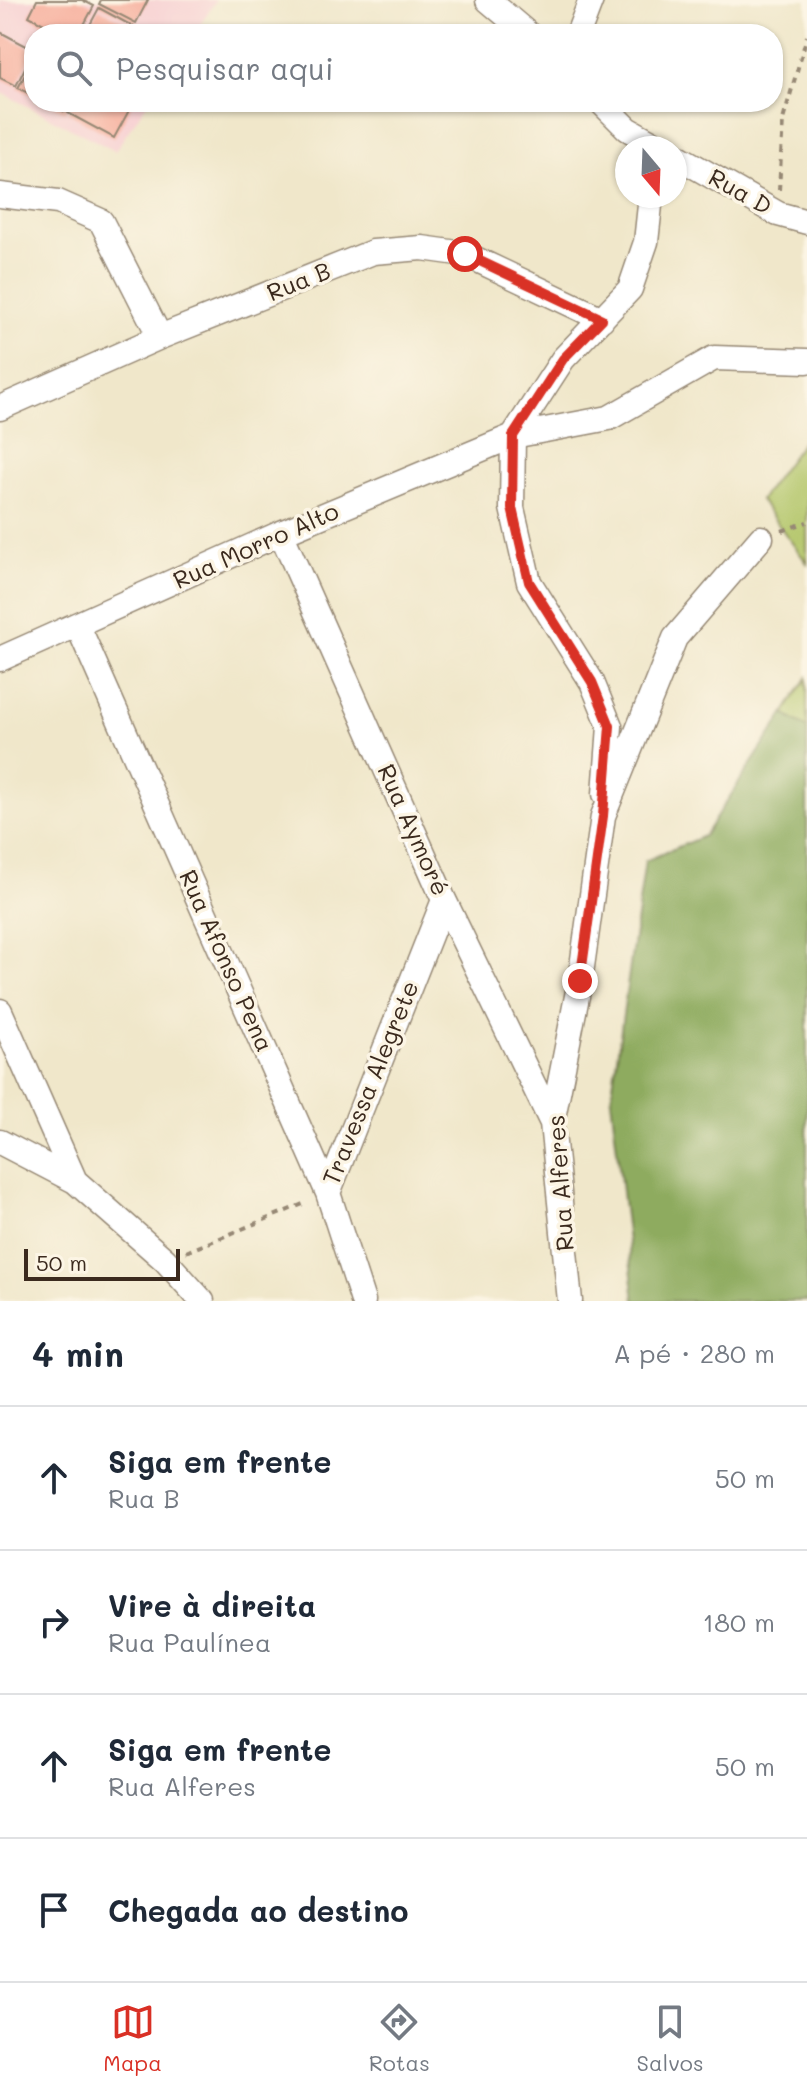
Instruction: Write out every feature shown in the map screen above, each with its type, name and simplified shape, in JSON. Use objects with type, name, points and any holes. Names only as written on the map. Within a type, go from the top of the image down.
[{"type":"street","points":[[488,0],[516,24]]},
{"type":"street","points":[[582,24],[591,0]]},
{"type":"street","points":[[610,112],[630,136]]},
{"type":"street","name":"Rua D","points":[[687,162],[778,214],[807,222]]},
{"type":"street","points":[[0,195],[58,202],[101,221],[160,337]]},
{"type":"street","points":[[603,816],[610,726],[592,682],[529,582],[512,508],[513,436],[563,359],[630,289],[646,242],[650,208]]},
{"type":"street","name":"Rua B","points":[[0,408],[160,337],[373,252],[422,248],[465,254],[602,319]]},
{"type":"street","name":"Rua Morro Alto","points":[[0,659],[281,533],[513,436],[609,418],[714,358],[807,361]]},
{"type":"street","name":"Rua Aymoré","points":[[281,533],[444,900],[552,1123]]},
{"type":"street","name":"Rua Alferes","points":[[570,1301],[552,1123],[580,981],[603,816],[675,638],[761,538]]},
{"type":"street","name":"Rua Afonso Pena","points":[[78,626],[328,1193],[363,1301]]},
{"type":"street","name":"Travessa Alegrete","points":[[328,1193],[444,900]]},
{"type":"street","points":[[0,1011],[75,1181]]},
{"type":"street","points":[[0,1142],[75,1181],[165,1260],[190,1297]]},
{"type":"path","points":[[778,214],[783,120],[807,36]]},
{"type":"path","points":[[761,538],[807,522]]},
{"type":"path","name":"Travessa Alegrete","points":[[165,1260],[328,1193]]},
{"type":"shaded area","points":[[0,0],[216,0],[200,24],[24,24],[24,104],[0,92]]},
{"type":"shaded area","points":[[39,112],[141,112],[115,151]]},
{"type":"green space","points":[[807,436],[807,563],[760,500]]},
{"type":"green space","points":[[807,678],[807,728],[784,714]]},
{"type":"green space","points":[[784,714],[807,728],[807,1301],[635,1301],[611,1099],[645,861],[704,836]]},
{"type":"building","points":[[37,0],[82,0],[94,6],[84,24],[44,24],[29,16]]},
{"type":"building","points":[[101,0],[148,0],[136,23],[99,4]]},
{"type":"building","points":[[99,8],[129,24],[90,24]]},
{"type":"building","points":[[0,32],[24,45],[24,70],[16,86],[0,78]]},
{"type":"building","points":[[24,77],[24,91],[18,88]]},
{"type":"building","points":[[69,112],[128,112],[114,138]]},
{"type":"route","points":[[465,254],[602,319],[563,359],[513,436],[512,508],[529,582],[592,682],[610,726],[603,816],[580,981]]}]
